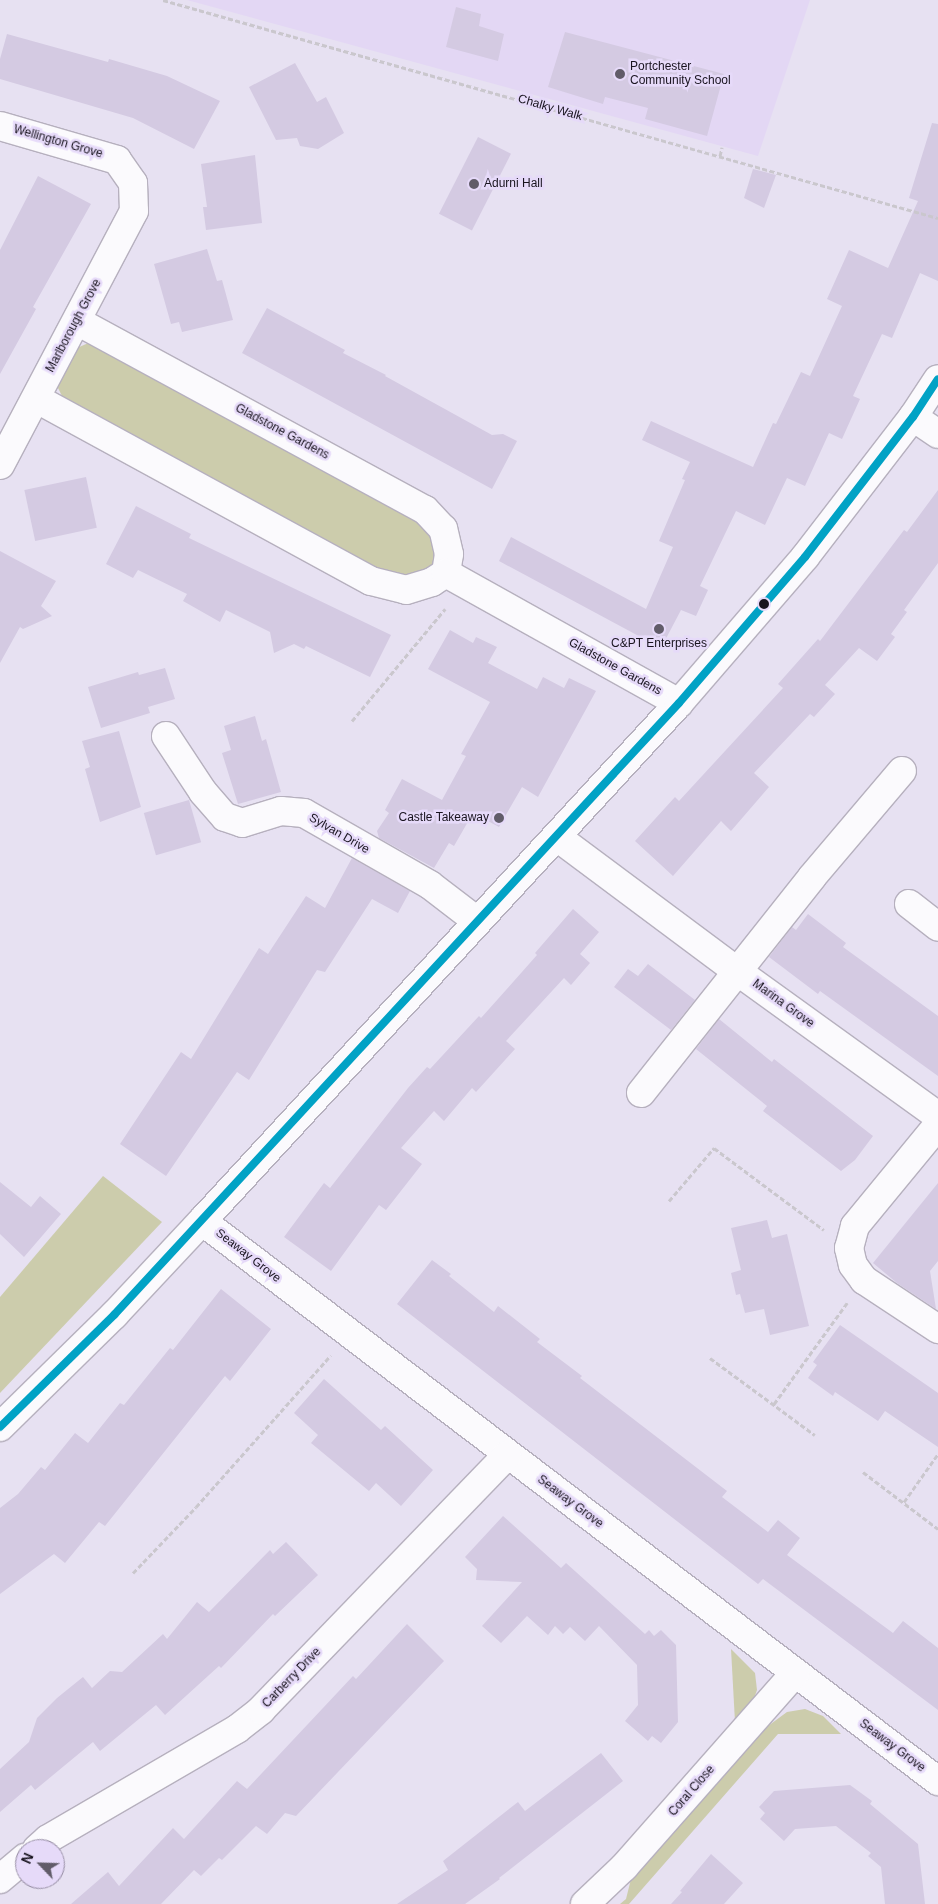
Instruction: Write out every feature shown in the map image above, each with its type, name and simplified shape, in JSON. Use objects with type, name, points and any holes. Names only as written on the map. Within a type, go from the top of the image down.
[{"type":"street","name":"Wellington Grove","points":[[0,126],[117,160],[133,183]]},
{"type":"street","name":"Marlborough Grove","points":[[0,465],[37,399],[134,211],[133,183]]},
{"type":"street","name":"Gladstone Gardens","points":[[77,321],[425,510],[443,529],[456,578],[679,703]]},
{"type":"street","points":[[0,1427],[23,1407],[114,1316],[679,703],[805,557],[938,380]]},
{"type":"street","points":[[37,399],[371,581],[406,590],[432,582],[456,578]]},
{"type":"street","points":[[912,417],[938,434]]},
{"type":"street","name":"Sylvan Drive","points":[[166,736],[204,792],[225,817],[242,823],[281,811],[304,813],[430,886],[477,920]]},
{"type":"street","points":[[641,1093],[812,877],[902,771]]},
{"type":"street","name":"Marina Grove","points":[[557,836],[737,971],[938,1116]]},
{"type":"street","points":[[908,904],[938,927]]},
{"type":"street","points":[[938,1125],[855,1226],[848,1248],[854,1265],[864,1280],[938,1329]]},
{"type":"street","name":"Seaway Grove","points":[[202,1221],[507,1455],[938,1781]]},
{"type":"street","name":"Carberry Drive","points":[[48,1839],[237,1729],[261,1710],[507,1455]]},
{"type":"street","name":"Coral Close","points":[[585,1904],[624,1867],[795,1673]]},
{"type":"street","points":[[0,1879],[15,1866]]},
{"type":"path","name":"Chalky Walk","points":[[163,0],[938,218]]},
{"type":"path","points":[[720,156],[722,147]]},
{"type":"path","points":[[352,721],[456,578]]},
{"type":"path","points":[[669,1201],[714,1148],[848,1248]]},
{"type":"path","points":[[774,1404],[864,1280]]},
{"type":"path","points":[[133,1573],[196,1507],[349,1334]]},
{"type":"path","points":[[710,1358],[815,1435]]},
{"type":"path","points":[[904,1502],[938,1454]]},
{"type":"path","points":[[863,1472],[938,1529]]},
{"type":"shaded area","name":"Portchester Community School","points":[[187,0],[810,0],[758,156]]},
{"type":"green space","points":[[93,341],[418,519],[432,535],[438,555],[431,570],[408,580],[386,577],[63,398],[57,386],[65,364],[77,348]]},
{"type":"green space","points":[[103,1176],[162,1222],[0,1393],[0,1297]]},
{"type":"green space","points":[[731,1649],[755,1673],[757,1690],[752,1704],[735,1722]]},
{"type":"green space","points":[[805,1709],[823,1716],[841,1734],[778,1734],[629,1904],[620,1904],[626,1899],[631,1879],[768,1726],[787,1712]]},
{"type":"building","points":[[456,7],[481,14],[479,26],[504,34],[498,61],[446,47]]},
{"type":"building","points":[[565,32],[724,74],[707,136],[645,119],[648,108],[605,97],[603,104],[548,87]]},
{"type":"building","points":[[7,34],[108,62],[109,59],[167,76],[220,101],[194,149],[133,118],[0,79],[0,59]]},
{"type":"building","points":[[295,63],[317,102],[326,97],[344,133],[318,149],[300,146],[297,138],[276,140],[249,87]]},
{"type":"building","points":[[932,123],[938,124],[938,281],[920,273],[892,338],[882,334],[853,396],[860,399],[842,439],[829,433],[805,486],[787,478],[765,525],[736,511],[700,586],[708,590],[696,616],[681,610],[661,648],[499,561],[511,537],[646,609],[673,547],[659,541],[685,480],[682,479],[690,462],[642,440],[651,421],[753,467],[773,423],[776,424],[801,372],[810,376],[842,306],[827,299],[849,250],[888,268],[918,201],[909,198]]},
{"type":"building","name":"Adurni Hall","points":[[478,137],[511,154],[472,230],[439,214]]},
{"type":"building","points":[[255,155],[262,223],[206,230],[203,207],[207,207],[201,164]]},
{"type":"building","points":[[753,169],[776,175],[764,208],[744,198]]},
{"type":"building","points":[[38,176],[91,204],[33,307],[36,309],[0,374],[0,250]]},
{"type":"building","points":[[207,249],[217,281],[222,280],[233,320],[182,332],[179,322],[171,324],[154,264]]},
{"type":"building","points":[[267,308],[345,350],[343,353],[492,435],[503,434],[517,441],[492,489],[242,353]]},
{"type":"building","points":[[86,477],[97,528],[35,541],[24,490]]},
{"type":"building","points":[[938,490],[938,563],[904,610],[907,612],[891,634],[895,637],[877,661],[859,648],[825,685],[835,694],[814,717],[810,714],[754,773],[769,787],[731,831],[721,821],[673,876],[635,841],[675,797],[679,801],[783,688],[778,684],[818,639],[820,641],[904,530],[907,532]]},
{"type":"building","points":[[136,506],[191,534],[189,538],[391,635],[370,677],[306,646],[304,649],[294,644],[274,653],[270,632],[226,610],[220,622],[183,601],[187,594],[138,570],[133,578],[106,564]]},
{"type":"building","points":[[0,551],[56,581],[41,606],[52,616],[23,629],[20,627],[0,663]]},
{"type":"building","points":[[450,630],[473,643],[476,637],[497,647],[488,663],[537,689],[543,677],[564,688],[569,678],[596,691],[538,797],[522,787],[499,827],[473,813],[454,846],[449,843],[434,868],[379,838],[377,831],[389,813],[385,810],[402,779],[442,800],[466,756],[461,754],[490,702],[428,669]]},
{"type":"building","points":[[165,668],[175,699],[148,707],[150,713],[101,728],[88,687],[138,672],[139,675]]},
{"type":"building","points":[[255,716],[262,741],[266,739],[281,792],[238,804],[222,753],[231,750],[224,726]]},
{"type":"building","points":[[119,731],[141,807],[100,822],[85,769],[90,767],[82,741]]},
{"type":"building","points":[[189,800],[201,842],[156,855],[144,813]]},
{"type":"building","points":[[352,858],[410,891],[398,913],[372,899],[325,972],[317,970],[249,1080],[237,1072],[166,1176],[120,1144],[181,1052],[191,1059],[259,948],[268,954],[306,896],[325,908]]},
{"type":"building","points":[[573,909],[599,932],[580,954],[590,963],[571,985],[564,978],[506,1041],[515,1049],[476,1092],[472,1088],[444,1121],[434,1111],[401,1148],[422,1164],[386,1210],[379,1205],[331,1271],[284,1237],[324,1183],[330,1188],[408,1088],[427,1067],[430,1069],[479,1016],[481,1018],[537,955],[535,953]]},
{"type":"building","points":[[808,914],[846,943],[843,947],[938,1016],[938,1076],[820,991],[818,994],[769,957],[792,927],[796,930]]},
{"type":"building","points":[[648,964],[695,1000],[671,1030],[614,987],[628,969],[638,976]]},
{"type":"building","points":[[719,1019],[772,1062],[774,1059],[873,1136],[855,1160],[841,1171],[763,1111],[767,1106],[696,1049]]},
{"type":"building","points":[[0,1182],[31,1207],[40,1196],[61,1214],[24,1257],[0,1234]]},
{"type":"building","points":[[938,1183],[938,1261],[930,1271],[936,1309],[897,1283],[873,1263]]},
{"type":"building","points":[[767,1220],[772,1238],[787,1234],[809,1326],[770,1335],[764,1309],[745,1313],[740,1294],[736,1295],[731,1273],[741,1270],[731,1228]]},
{"type":"building","points":[[432,1260],[494,1312],[498,1306],[540,1339],[537,1342],[582,1376],[580,1378],[727,1491],[722,1497],[768,1532],[778,1520],[800,1538],[787,1555],[893,1633],[903,1621],[938,1648],[938,1710],[763,1579],[758,1584],[397,1304]]},
{"type":"building","points":[[221,1289],[271,1329],[230,1381],[225,1376],[105,1526],[99,1522],[65,1563],[54,1554],[0,1594],[0,1508],[18,1494],[41,1467],[45,1470],[75,1433],[88,1443],[120,1403],[124,1405],[170,1348],[173,1350]]},
{"type":"building","points":[[840,1325],[938,1393],[938,1447],[885,1411],[878,1421],[835,1392],[833,1396],[808,1378],[817,1365],[813,1362]]},
{"type":"building","points":[[324,1379],[381,1430],[385,1426],[433,1470],[401,1506],[376,1483],[369,1491],[311,1443],[318,1435],[294,1413]]},
{"type":"building","points":[[503,1516],[561,1568],[566,1563],[645,1634],[649,1630],[654,1636],[661,1630],[676,1645],[678,1722],[661,1743],[652,1736],[648,1741],[625,1721],[638,1705],[637,1665],[599,1626],[585,1641],[570,1627],[563,1634],[555,1626],[548,1635],[527,1616],[501,1643],[482,1626],[522,1582],[476,1580],[477,1569],[465,1557]]},
{"type":"building","points":[[286,1542],[318,1575],[275,1616],[273,1614],[221,1668],[219,1666],[165,1715],[156,1705],[100,1751],[93,1742],[35,1790],[31,1785],[0,1812],[0,1769],[29,1742],[37,1718],[57,1698],[83,1677],[92,1688],[110,1671],[122,1672],[163,1634],[167,1639],[197,1602],[209,1612],[270,1550],[273,1554]]},
{"type":"building","points":[[407,1624],[444,1661],[296,1816],[285,1813],[267,1834],[256,1826],[222,1860],[219,1858],[201,1876],[194,1870],[161,1904],[71,1904],[108,1872],[119,1886],[173,1828],[184,1839],[237,1781],[247,1789],[353,1676],[356,1679]]},
{"type":"building","points":[[601,1753],[623,1781],[500,1879],[465,1904],[397,1904],[448,1870],[443,1861],[518,1802],[525,1811]]},
{"type":"building","points":[[850,1785],[872,1801],[870,1804],[918,1844],[925,1904],[885,1904],[881,1867],[868,1856],[871,1853],[836,1826],[795,1829],[784,1841],[760,1819],[765,1813],[759,1807],[774,1791]]},
{"type":"building","points":[[711,1854],[743,1883],[724,1904],[671,1904],[682,1892],[680,1891]]},
{"type":"transit line","points":[[0,1427],[114,1315],[679,703],[805,557],[913,417],[938,379]]},
{"type":"place","name":"Portchester Community School","points":[[620,74]]},
{"type":"place","name":"Adurni Hall","points":[[474,184]]},
{"type":"place","name":"C&PT Enterprises","points":[[659,629]]},
{"type":"place","name":"Castle Takeaway","points":[[499,818]]}]
